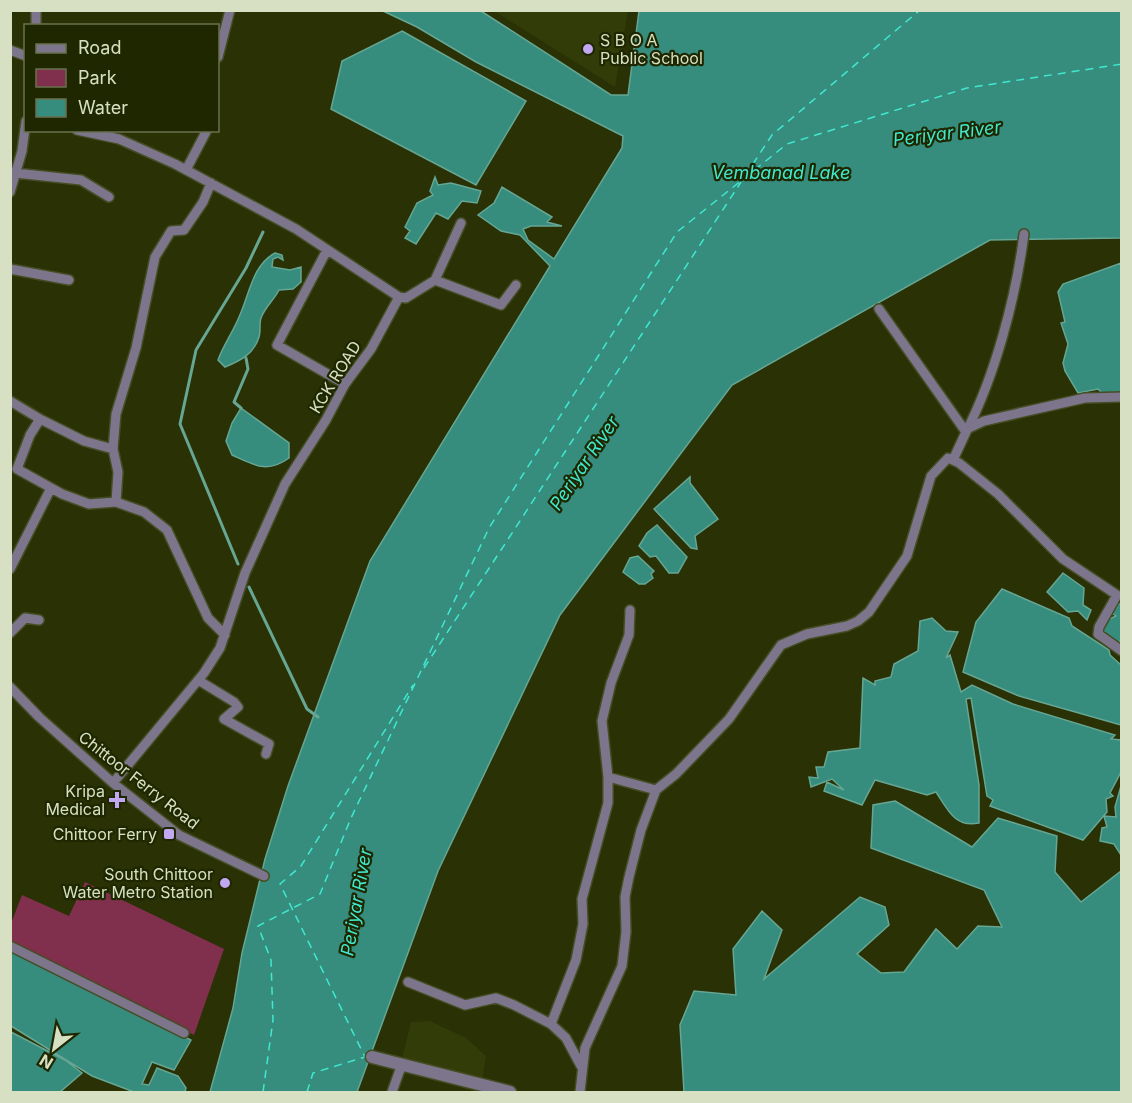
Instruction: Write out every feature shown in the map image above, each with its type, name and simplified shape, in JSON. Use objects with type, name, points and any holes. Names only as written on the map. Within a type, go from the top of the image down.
[{"type":"street","points":[[219,52],[227,11]]},
{"type":"street","points":[[10,192],[22,151],[24,132]]},
{"type":"street","points":[[86,132],[119,139],[211,183],[296,229],[399,297],[406,298],[435,280],[461,223]]},
{"type":"street","points":[[186,170],[206,132]]},
{"type":"street","points":[[15,173],[81,180],[109,197]]},
{"type":"street","points":[[116,502],[118,472],[113,448],[116,414],[143,319],[155,257],[171,231],[184,230],[203,202],[211,183]]},
{"type":"street","points":[[953,460],[968,430],[989,376],[1019,274],[1024,234]]},
{"type":"street","points":[[327,250],[278,345],[345,384]]},
{"type":"street","points":[[10,270],[69,280]]},
{"type":"street","points":[[435,280],[501,305],[516,285]]},
{"type":"street","name":"KCK ROAD","points":[[113,783],[198,680],[220,648],[243,576],[285,484],[326,420],[345,384],[371,348],[399,297]]},
{"type":"street","points":[[879,309],[968,430]]},
{"type":"street","points":[[968,430],[984,421],[1085,398],[1122,397]]},
{"type":"street","points":[[10,401],[84,441],[113,448]]},
{"type":"street","points":[[40,418],[30,435],[17,470],[89,504],[116,502],[144,512],[167,530],[208,618],[225,635]]},
{"type":"street","points":[[580,1092],[585,1048],[622,966],[626,932],[625,897],[641,830],[656,790],[687,764],[729,719],[782,645],[807,634],[847,626],[869,612],[907,556],[931,476],[948,458],[998,494],[1063,559],[1117,595],[1099,627],[1098,634],[1122,651]]},
{"type":"street","points":[[10,569],[51,488]]},
{"type":"street","points":[[551,1024],[576,960],[583,924],[582,899],[608,803],[608,777],[602,721],[611,683],[629,636],[630,610]]},
{"type":"street","points":[[10,633],[25,618],[39,620]]},
{"type":"street","points":[[198,680],[234,702],[238,707],[224,719],[269,744],[267,754]]},
{"type":"street","name":"Chittoor Ferry Road","points":[[10,687],[39,717],[113,783],[179,835],[264,876]]},
{"type":"street","points":[[608,777],[656,790]]},
{"type":"street","points":[[10,946],[184,1034]]},
{"type":"street","points":[[408,982],[465,1005],[496,998],[551,1024],[566,1038],[582,1068]]},
{"type":"street","points":[[372,1057],[486,1089],[510,1092]]},
{"type":"street","points":[[392,1092],[402,1064]]},
{"type":"shaded area","name":"S B O A Public School","points":[[494,11],[628,11],[615,87]]},
{"type":"shaded area","points":[[430,1021],[466,1038],[486,1056],[482,1082],[402,1059],[411,1022]]},
{"type":"green space","points":[[85,882],[224,949],[194,1035],[11,942],[10,926],[22,895],[69,916]]},
{"type":"water","name":"Vembanad Lake","points":[[383,11],[481,11],[611,95],[628,95],[639,11],[1121,11],[1121,238],[990,240],[732,385],[560,615],[438,871],[357,1092],[210,1092],[233,1008],[242,953],[265,859],[288,786],[370,561],[550,266],[520,235],[501,231],[478,215],[494,203],[502,187],[552,217],[547,222],[562,226],[531,226],[523,229],[528,240],[554,259],[622,148],[623,136],[476,62],[417,27]]},
{"type":"water","points":[[402,31],[526,101],[476,185],[331,109],[342,61]]},
{"type":"water","points":[[435,177],[438,185],[451,183],[481,191],[477,203],[462,201],[448,219],[436,213],[416,244],[405,238],[410,231],[405,227],[417,203],[433,195],[430,191]]},
{"type":"water","points":[[275,253],[282,255],[283,260],[278,257],[273,259],[272,267],[290,270],[301,267],[301,282],[293,289],[279,290],[260,320],[259,337],[254,348],[241,359],[225,367],[218,360],[237,322],[252,282],[261,265]]},
{"type":"water","points":[[1121,263],[1121,393],[1102,393],[1098,389],[1078,393],[1063,363],[1068,344],[1061,323],[1065,322],[1058,292],[1063,284]]},
{"type":"water","points":[[241,408],[289,443],[289,458],[267,467],[254,465],[232,455],[226,441],[232,423]]},
{"type":"water","points":[[690,477],[690,483],[718,519],[695,536],[697,549],[691,548],[654,509]]},
{"type":"water","points":[[657,525],[687,557],[678,573],[669,573],[656,556],[650,557],[639,546],[647,533]]},
{"type":"water","points":[[638,556],[654,571],[651,574],[653,578],[645,584],[639,584],[623,572],[630,558]]},
{"type":"water","points":[[1063,573],[1084,588],[1083,605],[1091,610],[1087,620],[1078,611],[1068,612],[1047,592]]},
{"type":"water","points":[[1002,589],[1069,618],[1072,626],[1109,650],[1110,655],[1121,665],[1121,725],[1019,696],[963,672],[976,622]]},
{"type":"water","points":[[1115,604],[1121,604],[1121,640],[1118,643],[1102,635],[1105,621],[1116,616],[1110,612],[1117,607]]},
{"type":"water","points":[[932,618],[946,631],[958,632],[946,658],[950,655],[961,692],[972,685],[1013,704],[1115,735],[1111,739],[1121,740],[1121,772],[1110,793],[1113,796],[1106,799],[1107,812],[1083,840],[990,806],[993,800],[987,796],[971,698],[966,699],[979,785],[979,823],[964,823],[958,820],[936,792],[927,795],[875,780],[862,805],[824,791],[827,782],[844,790],[832,779],[811,787],[809,777],[818,778],[816,767],[824,767],[828,752],[860,748],[863,678],[875,685],[875,681],[891,677],[894,664],[918,651],[920,621]]},
{"type":"water","points":[[1121,786],[1121,855],[1114,844],[1100,841],[1102,828],[1107,827],[1104,816],[1116,817],[1115,807]]},
{"type":"water","points":[[895,801],[972,847],[998,818],[1057,836],[1055,872],[1081,902],[1121,871],[1121,1092],[684,1092],[680,1025],[694,991],[736,995],[733,949],[762,911],[782,930],[764,979],[860,897],[885,907],[889,925],[857,954],[881,973],[904,972],[936,929],[957,949],[978,926],[1002,927],[984,890],[871,848],[873,805]]},
{"type":"water","points":[[10,949],[191,1040],[174,1070],[152,1062],[142,1084],[149,1085],[157,1068],[178,1076],[186,1088],[185,1092],[134,1092],[92,1076],[11,1026]]},
{"type":"water","points":[[11,1032],[65,1060],[82,1073],[60,1092],[11,1092]]},
{"type":"waterway","points":[[238,564],[180,424],[196,350],[246,268],[263,232]]},
{"type":"waterway","points":[[241,408],[234,402],[248,369],[246,358]]},
{"type":"waterway","points":[[249,587],[307,709],[318,717]]},
{"type":"ferry route","points":[[745,176],[772,135],[920,10]]},
{"type":"ferry route","points":[[263,1092],[273,1020],[271,960],[258,926],[320,894],[351,818],[489,528],[677,232],[787,144],[967,88],[1122,64]]},
{"type":"ferry route","points":[[424,668],[741,182]]},
{"type":"ferry route","points":[[307,1092],[313,1073],[365,1057],[280,884],[301,866],[413,685]]},
{"type":"place","name":"S B O A Public School","points":[[588,49]]},
{"type":"place","name":"Kripa Medical","points":[[117,800]]},
{"type":"place","name":"Chittoor Ferry","points":[[169,834]]},
{"type":"place","name":"South Chittoor Water Metro Station","points":[[225,883]]},
{"type":"water label","name":"Periyar River","points":[[947,133]]},
{"type":"water label","name":"Periyar River","points":[[584,463]]},
{"type":"water label","name":"Periyar River","points":[[356,902]]}]
